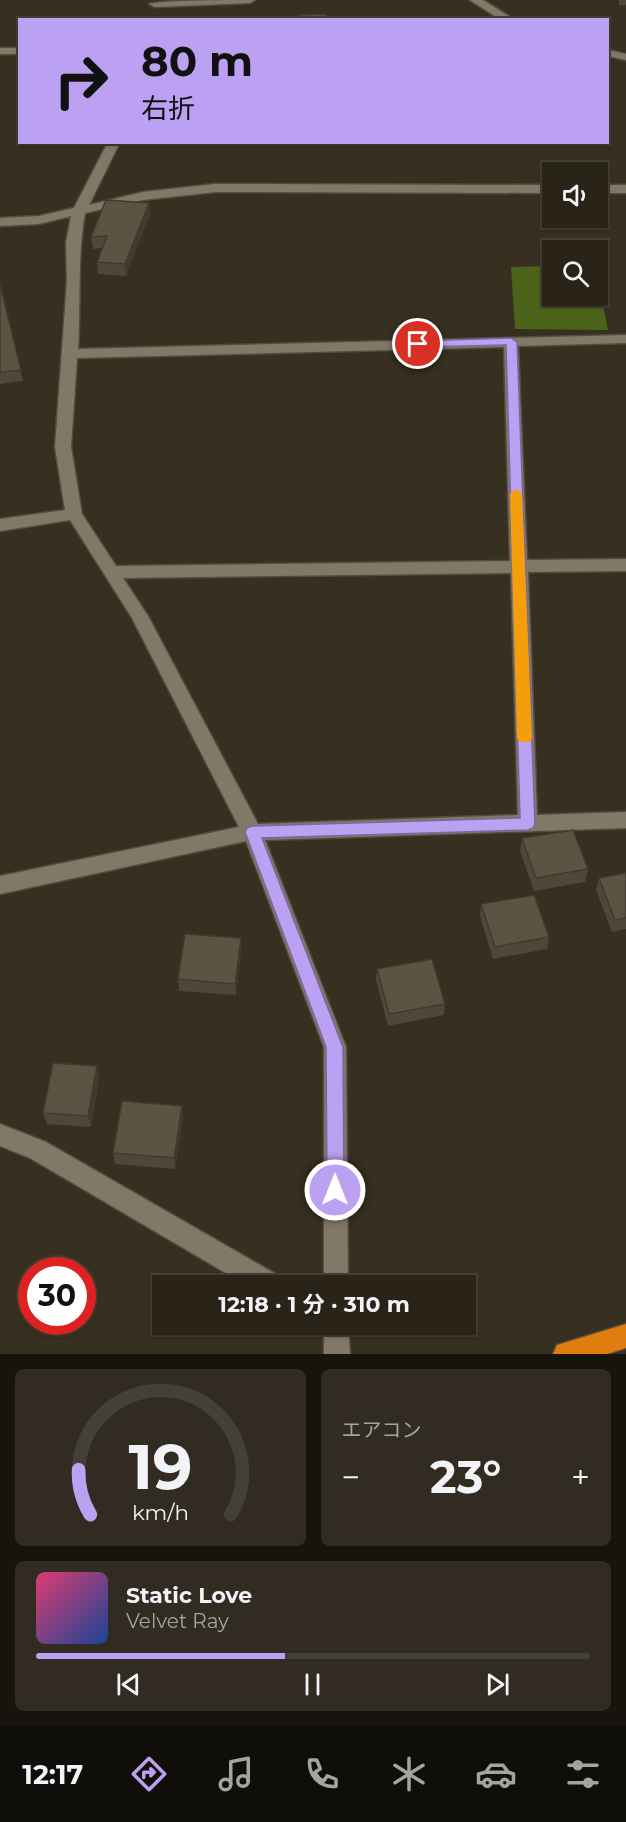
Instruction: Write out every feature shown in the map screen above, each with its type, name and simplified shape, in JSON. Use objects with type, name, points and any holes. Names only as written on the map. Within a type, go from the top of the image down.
[{"type":"highway","points":[[566,1354],[626,1336]]},
{"type":"street","points":[[161,18],[154,2],[250,0]]},
{"type":"street","points":[[475,0],[506,18]]},
{"type":"street","points":[[0,51],[18,51]]},
{"type":"street","points":[[609,53],[626,57]]},
{"type":"street","points":[[113,144],[79,212],[72,243],[74,280],[63,447],[74,514],[139,616],[252,832],[335,1047],[336,1275]]},
{"type":"street","points":[[0,222],[39,220],[143,196],[215,188],[542,189]]},
{"type":"street","points":[[608,189],[626,189]]},
{"type":"street","points":[[70,354],[626,339]]},
{"type":"street","points":[[511,342],[528,824]]},
{"type":"street","points":[[0,525],[74,514]]},
{"type":"street","points":[[111,572],[626,565]]},
{"type":"street","points":[[0,885],[252,832],[626,820]]},
{"type":"street","points":[[0,1135],[38,1150],[253,1275]]},
{"type":"street","points":[[336,1335],[337,1354]]},
{"type":"green space","points":[[542,266],[542,306],[603,306],[608,330],[515,329],[511,267]]},
{"type":"building","points":[[326,14],[327,18],[299,18],[298,15]]},
{"type":"building","points":[[106,200],[149,203],[125,264],[97,262],[107,236],[91,237]]},
{"type":"building","points":[[0,284],[21,370],[0,372]]},
{"type":"building","points":[[573,830],[588,869],[536,878],[522,838]]},
{"type":"building","points":[[626,873],[626,918],[615,920],[599,878]]},
{"type":"building","points":[[534,895],[549,937],[495,947],[481,904]]},
{"type":"building","points":[[185,934],[241,938],[235,984],[178,979]]},
{"type":"building","points":[[432,959],[445,1004],[389,1014],[377,969]]},
{"type":"building","points":[[53,1063],[97,1066],[88,1116],[43,1113]]},
{"type":"building","points":[[122,1101],[182,1106],[174,1158],[113,1153]]},
{"type":"slow traffic","points":[[516,494],[525,738]]},
{"type":"route","points":[[335,1190],[335,1047],[252,832],[528,824],[511,342],[418,344]]}]
